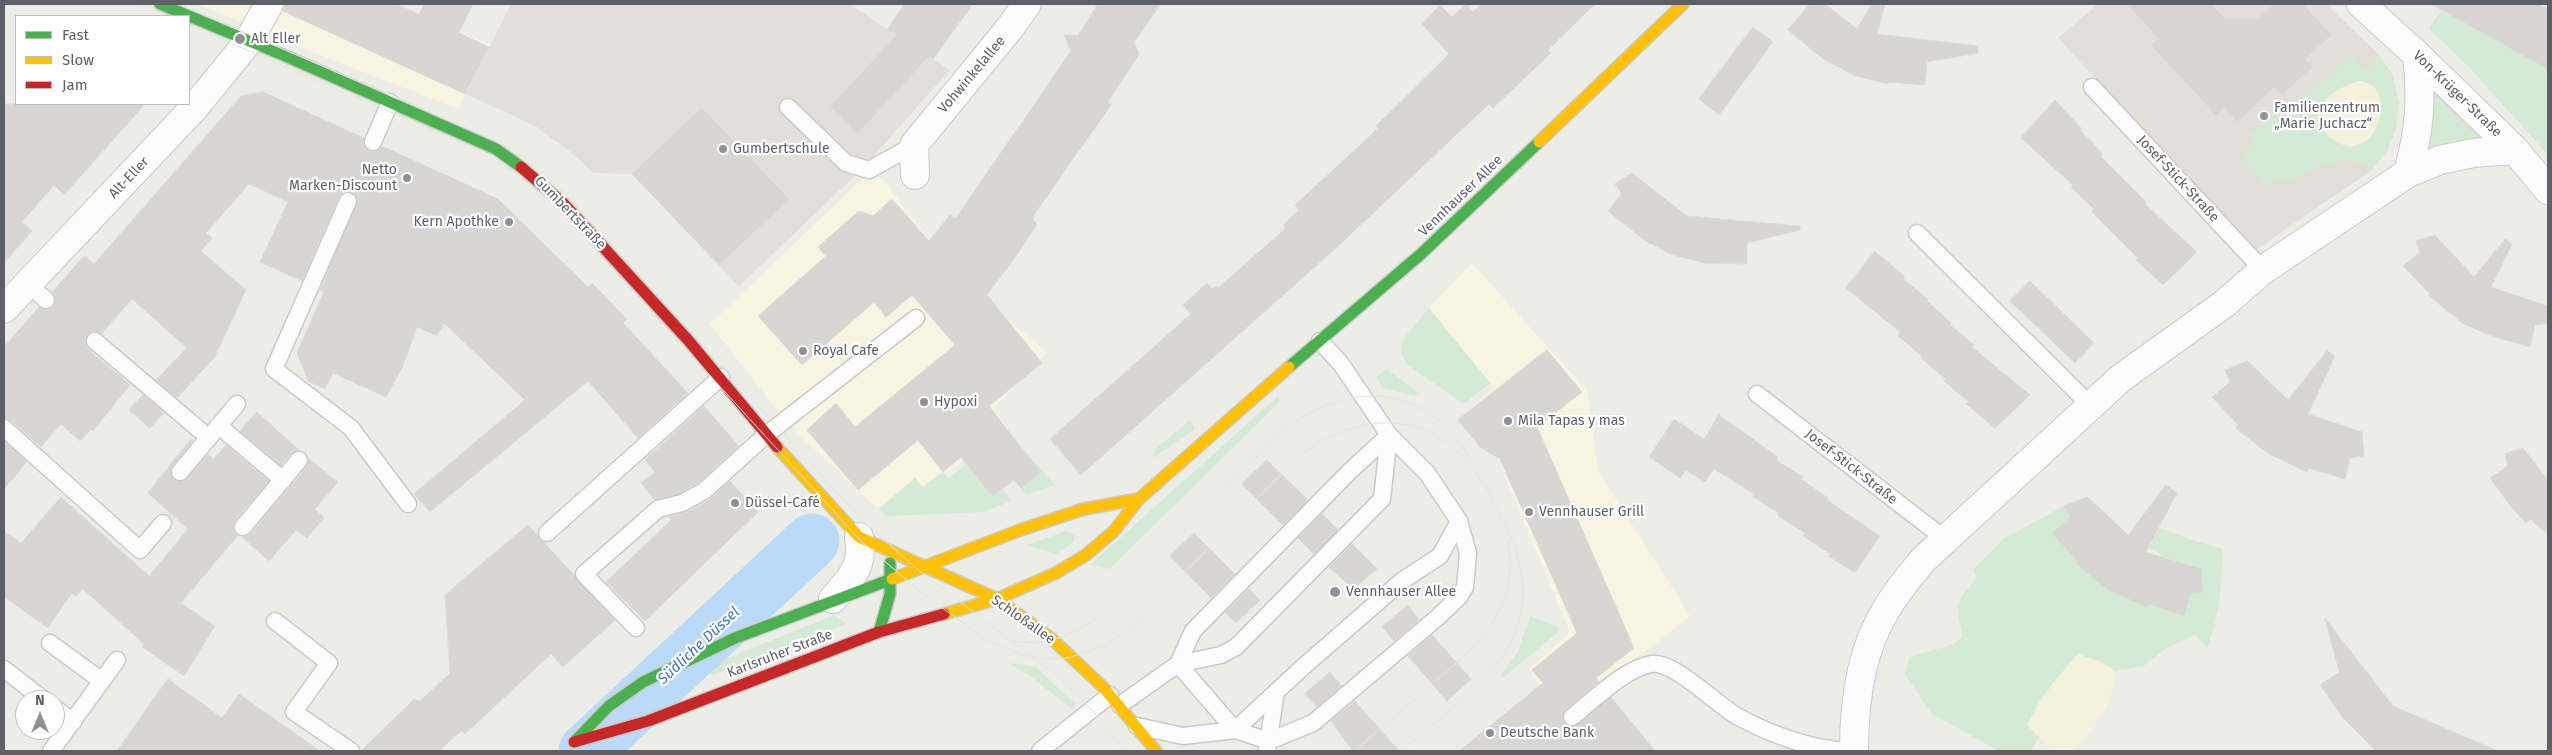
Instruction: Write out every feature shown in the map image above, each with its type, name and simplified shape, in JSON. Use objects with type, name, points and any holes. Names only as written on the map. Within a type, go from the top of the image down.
[{"type":"main road","name":"Gumbertstraße","points":[[160,4],[185,15]]},
{"type":"main road","name":"Vennhauser Allee","points":[[997,599],[1056,573],[1086,555],[1114,531],[1139,499],[1422,254],[1682,4]]},
{"type":"main road","name":"Gumbertstraße","points":[[190,17],[248,42],[283,54],[496,150],[532,174],[563,203],[721,377],[766,435],[859,537],[922,566]]},
{"type":"main road","points":[[922,566],[1084,509],[1139,499]]},
{"type":"main road","points":[[879,632],[890,594],[890,552]]},
{"type":"main road","name":"Karlsruher Straße","points":[[922,566],[783,619],[692,658],[643,682],[609,706],[571,744],[648,721],[700,697],[879,632],[997,599]]},
{"type":"main road","name":"Schloßallee","points":[[922,566],[997,599],[1053,640],[1115,700],[1156,751]]},
{"type":"main road","points":[[688,672],[692,658]]},
{"type":"street","name":"Alt-Eller","points":[[4,309],[37,292],[248,42],[269,4]]},
{"type":"street","name":"Vohwinkelallee","points":[[914,145],[1009,30],[1027,4]]},
{"type":"street","name":"Von-Krüger-Straße","points":[[2361,4],[2417,55],[2515,150],[2548,190]]},
{"type":"street","points":[[2408,173],[2418,135],[2421,97],[2417,55]]},
{"type":"street","points":[[914,145],[915,175]]},
{"type":"street","points":[[1854,751],[1854,723],[1860,678],[1872,638],[1885,611],[1901,586],[1923,560],[2090,405],[2121,378],[2224,304],[2263,270],[2408,173],[2440,160],[2473,152],[2515,150]]},
{"type":"street","points":[[833,599],[854,575],[862,552],[859,537]]},
{"type":"lane","name":"Josef-Stick-Straße","points":[[2092,87],[2263,270]]},
{"type":"lane","points":[[373,142],[390,102]]},
{"type":"lane","name":"Vohwinkelallee","points":[[788,107],[846,163],[869,170],[914,145]]},
{"type":"lane","points":[[348,200],[274,369],[351,428],[408,504]]},
{"type":"lane","points":[[1917,233],[2090,405]]},
{"type":"lane","points":[[636,628],[584,574],[658,509],[682,503],[704,491],[766,435],[916,318]]},
{"type":"lane","points":[[95,341],[214,432],[283,480]]},
{"type":"lane","points":[[1268,746],[1313,723],[1438,617],[1459,597],[1465,587],[1468,553],[1459,521],[1427,473],[1389,435],[1341,364],[1320,341]]},
{"type":"lane","points":[[548,533],[721,377]]},
{"type":"lane","name":"Josef-Stick-Straße","points":[[1757,394],[1945,540]]},
{"type":"lane","points":[[180,472],[237,404]]},
{"type":"lane","points":[[4,428],[140,550],[163,523]]},
{"type":"lane","points":[[1178,664],[1193,631],[1349,472],[1389,435]]},
{"type":"lane","points":[[1040,751],[1115,700],[1178,664],[1221,655],[1236,647],[1382,499],[1389,435]]},
{"type":"lane","points":[[243,527],[299,460]]},
{"type":"lane","points":[[1136,726],[1182,736],[1235,730],[1403,580],[1440,556],[1459,521]]},
{"type":"lane","points":[[275,621],[329,662],[294,712],[351,751]]},
{"type":"lane","points":[[50,643],[102,681]]},
{"type":"lane","points":[[52,751],[117,660]]},
{"type":"lane","points":[[1178,664],[1235,730],[1268,746]]},
{"type":"lane","points":[[1572,717],[1629,673],[1652,664],[1668,667],[1734,715],[1798,744],[1847,751]]},
{"type":"lane","points":[[4,669],[31,690]]},
{"type":"lane","points":[[1268,746],[1276,692]]},
{"type":"lane","points":[[65,716],[73,722]]},
{"type":"shaded area","points":[[198,4],[396,4],[490,45],[458,109],[310,51]]},
{"type":"shaded area","name":"Gumbertschule","points":[[511,4],[849,4],[950,70],[862,169],[739,286],[632,174],[593,173],[577,157],[537,127],[466,94]]},
{"type":"shaded area","name":"Familienzentrum „Marie Juchacz“","points":[[2098,4],[2326,4],[2380,56],[2392,74],[2399,102],[2396,129],[2387,151],[2372,170],[2254,251],[2058,38]]},
{"type":"shaded area","points":[[883,179],[916,223],[1000,320],[1005,317],[1047,353],[994,408],[1008,429],[943,475],[877,508],[787,423],[710,324],[861,180]]},
{"type":"shaded area","points":[[1472,263],[1587,391],[1598,471],[1690,616],[1560,719],[1529,669],[1570,632],[1493,448],[1469,409],[1495,388],[1428,308]]},
{"type":"green space","points":[[2441,10],[2548,69],[2548,155],[2470,68],[2429,29]]},
{"type":"green space","points":[[2351,54],[2367,71],[2380,56],[2389,71],[2394,86],[2398,100],[2398,114],[2390,142],[2382,156],[2372,170],[2354,161],[2337,161],[2318,167],[2286,184],[2284,179],[2265,185],[2240,158],[2255,143],[2249,136],[2273,115],[2279,121]]},
{"type":"green space","points":[[2436,91],[2484,135],[2484,141],[2428,153],[2426,136],[2431,92]]},
{"type":"green space","points":[[1429,308],[1490,383],[1464,404],[1407,365],[1401,351],[1402,343],[1408,333]]},
{"type":"green space","points":[[1387,369],[1418,392],[1415,396],[1382,388],[1377,377]]},
{"type":"green space","points":[[1278,396],[1279,402],[1110,569],[1090,565]]},
{"type":"green space","points":[[1190,420],[1195,429],[1153,458],[1154,451]]},
{"type":"green space","points":[[1007,430],[1055,485],[1026,495],[988,446]]},
{"type":"green space","points":[[980,452],[975,474],[992,496],[1002,489],[1012,501],[983,512],[887,516],[879,509],[915,478],[923,487],[943,472],[949,478]]},
{"type":"green space","points":[[2064,506],[2070,517],[2052,533],[2077,561],[2075,563],[2108,590],[2147,607],[2149,604],[2185,615],[2190,593],[2203,592],[2201,569],[2167,558],[2149,548],[2160,528],[2223,549],[2220,599],[2212,635],[2207,647],[2195,635],[2167,648],[2144,666],[2114,671],[2096,660],[2076,656],[2047,691],[2034,711],[2030,728],[2039,737],[2031,751],[1999,751],[1932,714],[1905,675],[1909,657],[1954,644],[1962,637],[1957,607],[1963,594],[1977,578],[1973,570],[2003,539]]},
{"type":"green space","points":[[1066,531],[1074,535],[1074,542],[1056,554],[1027,545]]},
{"type":"green space","points":[[834,615],[846,624],[713,675],[709,673],[711,666],[715,663]]},
{"type":"green space","points":[[1530,616],[1560,628],[1558,632],[1503,678],[1501,675],[1518,651]]},
{"type":"green space","points":[[1012,663],[1036,667],[1076,705],[1072,709],[1027,674],[1011,665]]},
{"type":"sand","points":[[2360,81],[2373,86],[2379,96],[2381,110],[2378,123],[2371,135],[2361,144],[2349,146],[2334,140],[2324,131],[2319,121],[2319,112],[2330,96]]},
{"type":"sand","points":[[2079,654],[2110,667],[2114,671],[2112,693],[2102,715],[2088,735],[2072,751],[2052,751],[2027,724],[2052,685]]},
{"type":"building","points":[[285,4],[396,4],[419,14],[424,4],[473,4],[459,33],[489,47],[465,94],[283,11]]},
{"type":"building","points":[[905,4],[973,4],[933,59],[929,56],[858,133],[830,107],[897,35],[888,29]]},
{"type":"building","points":[[1098,4],[1161,4],[1134,42],[1139,54],[1108,102],[1111,105],[1035,213],[1033,220],[1037,224],[987,295],[1042,363],[989,406],[1040,472],[1021,488],[1014,480],[992,496],[961,457],[943,472],[918,440],[858,490],[807,430],[836,403],[855,427],[955,345],[912,295],[886,317],[874,302],[802,365],[758,316],[826,256],[818,247],[859,211],[873,216],[892,199],[929,241],[950,215],[956,218],[1071,51],[1064,35],[1078,35]]},
{"type":"building","points":[[1466,4],[1473,12],[1482,4],[1595,4],[1548,50],[1551,53],[1493,108],[1489,104],[1335,249],[1081,475],[1050,439],[1191,314],[1183,305],[1207,283],[1212,289],[1216,286],[1218,288],[1286,228],[1283,225],[1299,210],[1295,205],[1373,133],[1378,128],[1376,126],[1449,54],[1422,24],[1440,5],[1452,17]]},
{"type":"building","points":[[1810,4],[1825,4],[1857,29],[1872,4],[1885,4],[1877,34],[1978,46],[1978,53],[1927,62],[1925,85],[1888,82],[1888,84],[1856,76],[1823,59],[1788,30]]},
{"type":"building","points":[[2127,4],[2211,4],[2225,18],[2258,19],[2274,4],[2303,4],[2331,35],[2305,59],[2312,67],[2282,95],[2274,87],[2237,122],[2224,108],[2216,115],[2151,45],[2159,39]]},
{"type":"building","points":[[2431,4],[2538,4],[2548,9],[2548,69]]},
{"type":"building","points":[[1753,27],[1773,42],[1719,115],[1699,99]]},
{"type":"building","points":[[263,92],[364,138],[363,144],[369,151],[375,152],[382,146],[498,199],[588,287],[592,283],[627,319],[623,323],[688,393],[638,438],[588,381],[430,512],[414,494],[525,400],[444,323],[437,336],[417,327],[402,368],[386,397],[333,373],[325,389],[308,381],[297,352],[324,292],[320,290],[358,199],[352,192],[346,191],[339,197],[302,281],[260,262],[288,202],[249,184],[206,233],[212,238],[201,251],[246,290],[214,358],[177,398],[156,380],[187,348],[132,299],[102,333],[91,332],[85,340],[88,349],[130,385],[93,431],[91,429],[80,441],[61,424],[41,447],[11,421],[4,418],[4,347],[39,307],[49,310],[54,306],[56,297],[52,292],[84,256],[94,264],[241,96]]},
{"type":"building","points":[[2055,100],[2103,154],[2100,156],[2146,202],[2145,204],[2197,252],[2163,285],[2136,260],[2138,258],[2092,212],[2094,209],[2071,187],[2073,185],[2021,138]]},
{"type":"building","points":[[4,104],[144,105],[64,195],[54,185],[22,222],[32,231],[4,263]]},
{"type":"building","points":[[702,108],[789,199],[719,265],[632,174]]},
{"type":"building","points":[[1632,173],[1687,216],[1800,226],[1800,230],[1747,243],[1747,264],[1705,263],[1673,255],[1644,240],[1608,211],[1622,194],[1615,184]]},
{"type":"building","points":[[2435,235],[2474,277],[2505,239],[2512,244],[2491,287],[2548,306],[2548,323],[2535,325],[2530,347],[2489,335],[2462,323],[2429,296],[2430,294],[2403,266],[2420,252],[2416,241]]},
{"type":"building","points":[[1875,251],[1905,277],[1903,279],[1928,299],[1927,301],[1951,323],[1950,325],[1974,345],[1972,347],[2030,395],[1995,428],[1966,404],[1969,402],[1944,381],[1946,379],[1921,358],[1922,356],[1898,336],[1900,332],[1846,288]]},
{"type":"building","points":[[2030,281],[2094,343],[2075,363],[2010,301]]},
{"type":"building","points":[[1547,350],[1582,392],[1537,427],[1634,648],[1596,678],[1599,682],[1566,709],[1562,719],[1568,726],[1574,727],[1611,697],[1655,751],[1459,751],[1543,683],[1532,670],[1577,633],[1500,459],[1480,447],[1458,420]]},
{"type":"building","points":[[2327,351],[2335,356],[2308,414],[2362,432],[2364,456],[2350,458],[2345,479],[2309,468],[2307,472],[2269,454],[2235,428],[2238,425],[2212,397],[2230,382],[2225,370],[2248,361],[2288,400]]},
{"type":"building","points":[[143,395],[164,413],[150,428],[129,410]]},
{"type":"building","points":[[704,406],[739,446],[698,483],[678,494],[655,500],[641,483],[655,472],[645,460]]},
{"type":"building","points":[[257,412],[299,450],[292,453],[281,466],[240,431]]},
{"type":"building","points":[[1719,415],[1778,457],[1776,460],[1803,477],[1801,479],[1828,498],[1827,500],[1880,536],[1855,573],[1828,556],[1830,554],[1803,536],[1805,533],[1777,515],[1779,513],[1752,496],[1754,494],[1714,469],[1705,482],[1686,470],[1680,478],[1649,457],[1674,419],[1704,439]]},
{"type":"building","points":[[191,439],[193,441],[170,470],[174,480],[184,481],[208,454],[214,459],[226,445],[269,481],[235,521],[234,530],[238,535],[181,603],[215,626],[184,676],[142,647],[144,644],[83,589],[76,596],[72,593],[48,628],[4,597],[4,531],[21,543],[61,497],[149,576],[188,529],[148,493]]},
{"type":"building","points":[[4,441],[27,462],[4,489]]},
{"type":"building","points":[[2523,448],[2548,480],[2548,534],[2530,519],[2526,523],[2512,508],[2490,478],[2508,466],[2505,454]]},
{"type":"building","points":[[309,459],[338,482],[315,509],[324,518],[307,538],[296,530],[269,561],[242,537],[251,533],[307,466]]},
{"type":"building","points":[[1267,460],[1308,500],[1283,525],[1242,484]]},
{"type":"building","points":[[730,481],[758,512],[645,621],[606,582],[671,520],[669,517],[687,512],[709,500]]},
{"type":"building","points":[[2166,485],[2177,493],[2146,552],[2201,569],[2203,592],[2190,593],[2185,616],[2149,604],[2147,607],[2108,590],[2075,563],[2077,561],[2052,533],[2070,517],[2064,506],[2088,497],[2128,535]]},
{"type":"building","points":[[1322,514],[1338,530],[1314,554],[1298,538]]},
{"type":"building","points":[[528,525],[615,620],[563,667],[551,654],[465,734],[462,730],[439,751],[361,751],[414,699],[419,702],[450,673],[445,595]]},
{"type":"building","points":[[1194,533],[1235,574],[1211,598],[1170,556]]},
{"type":"building","points":[[1352,544],[1377,569],[1353,589],[1329,567]]},
{"type":"building","points":[[1249,589],[1260,600],[1236,623],[1225,613]]},
{"type":"building","points":[[1408,605],[1419,620],[1394,641],[1382,627]]},
{"type":"building","points":[[2325,618],[2393,706],[2498,751],[2376,751],[2342,717],[2320,685],[2339,672]]},
{"type":"building","points":[[1432,635],[1471,679],[1447,701],[1408,656]]},
{"type":"building","points":[[1330,672],[1342,686],[1317,707],[1305,694]]},
{"type":"building","points":[[168,679],[222,718],[239,694],[320,751],[117,751]]},
{"type":"building","points":[[1355,701],[1399,751],[1353,751],[1331,721]]},
{"type":"waterway","name":"Südliche Düssel","points":[[586,751],[812,541]]},
{"type":"tram line","points":[[139,4],[166,15]]},
{"type":"tram line","points":[[178,4],[494,140],[523,157],[562,190],[860,518],[917,569],[1059,677],[1092,710],[1125,751]]},
{"type":"tram line","points":[[190,25],[476,149],[519,176],[559,210],[861,541],[923,594],[985,639],[1021,655],[1047,659],[1068,658],[1104,646],[1131,627],[1297,458],[1337,433],[1359,426],[1381,423],[1403,424],[1424,430],[1444,441],[1463,457],[1490,495]]},
{"type":"tram line","points":[[1014,641],[1036,642],[1058,638],[1079,629],[1098,617],[1280,434],[1304,416],[1330,404],[1356,397],[1382,396],[1407,402],[1430,414],[1452,433],[1470,458]]},
{"type":"tram line","points":[[1401,751],[1451,710],[1494,668],[1510,643],[1520,617],[1523,586],[1516,551],[1487,489]]},
{"type":"tram line","points":[[1354,751],[1463,657],[1491,625],[1501,608],[1508,588],[1510,566],[1508,542]]},
{"type":"traffic: fast","points":[[160,4],[187,15]]},
{"type":"traffic: fast","points":[[190,16],[283,55],[496,149],[521,167]]},
{"type":"traffic: fast","points":[[1289,367],[1421,254],[1539,142]]},
{"type":"traffic: fast","points":[[879,632],[890,594],[890,563]]},
{"type":"traffic: fast","points":[[576,740],[609,706],[643,682],[735,638],[892,579]]},
{"type":"traffic: slow","points":[[1539,142],[1683,4]]},
{"type":"traffic: slow","points":[[944,614],[997,599],[1056,573],[1086,555],[1114,531],[1139,499],[1289,367]]},
{"type":"traffic: slow","points":[[777,447],[859,537],[997,599],[1053,640],[1104,688],[1156,751]]},
{"type":"traffic: slow","points":[[892,579],[1023,529],[1084,509],[1139,499]]},
{"type":"traffic: jam","points":[[521,167],[563,203],[688,340],[777,447]]},
{"type":"traffic: jam","points":[[574,742],[648,721],[879,632],[944,614]]},
{"type":"place","name":"Alt Eller","points":[[240,39]]},
{"type":"place","name":"Familienzentrum „Marie Juchacz“","points":[[2264,116]]},
{"type":"place","name":"Gumbertschule","points":[[723,149]]},
{"type":"place","name":"Netto Marken-Discount","points":[[407,178]]},
{"type":"place","name":"Kern Apothke","points":[[509,222]]},
{"type":"place","name":"Royal Cafe","points":[[803,351]]},
{"type":"place","name":"Hypoxi","points":[[924,402]]},
{"type":"place","name":"Mila Tapas y mas","points":[[1508,421]]},
{"type":"place","name":"Düssel-Café","points":[[735,503]]},
{"type":"place","name":"Vennhauser Grill","points":[[1529,512]]},
{"type":"place","name":"Vennhauser Allee","points":[[1335,592]]},
{"type":"place","name":"Deutsche Bank","points":[[1490,733]]}]
